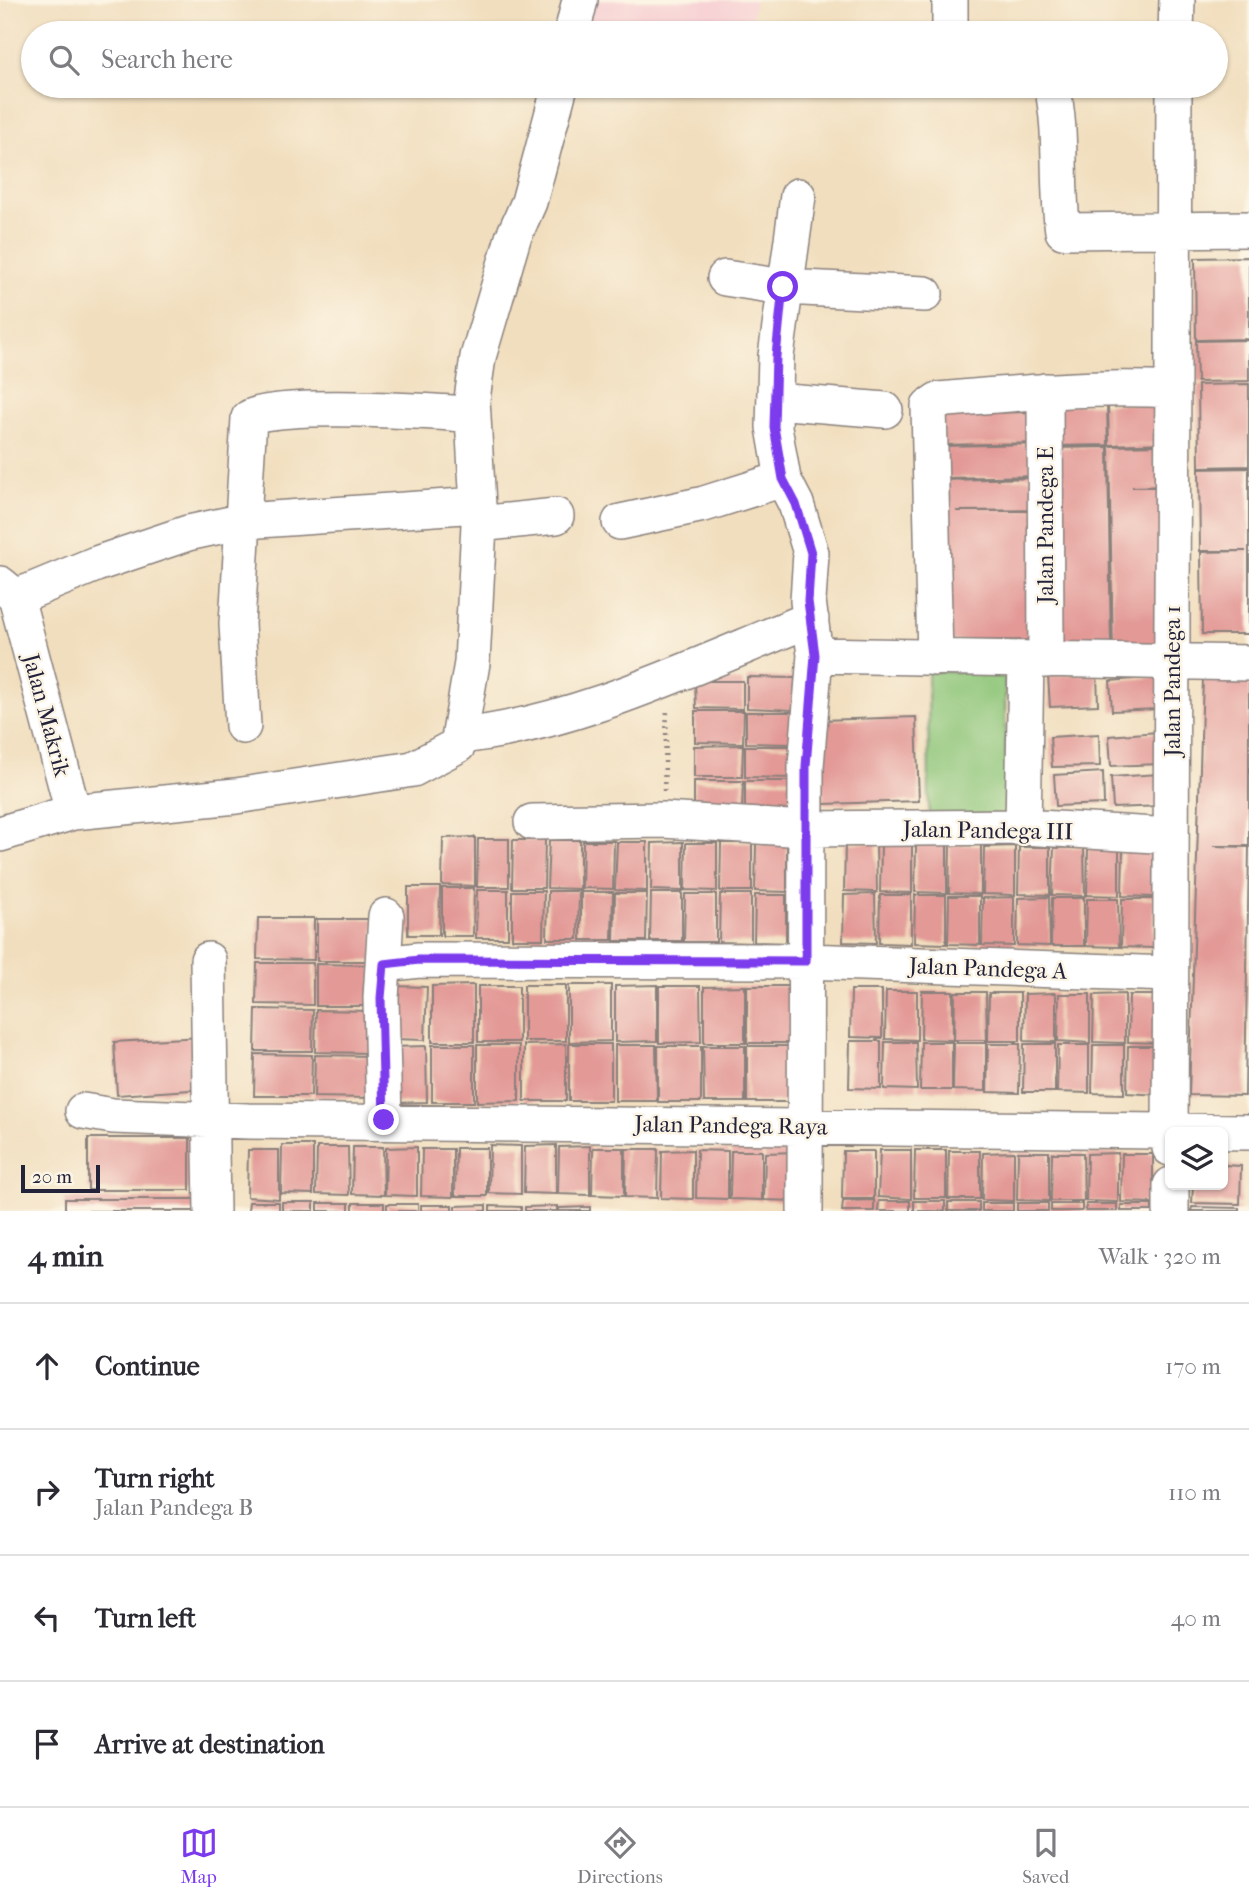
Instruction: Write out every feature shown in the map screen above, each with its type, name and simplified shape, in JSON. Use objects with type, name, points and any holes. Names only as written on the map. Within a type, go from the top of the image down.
[{"type":"street","points":[[575,21],[580,0]]},
{"type":"street","points":[[950,0],[950,21]]},
{"type":"street","points":[[1176,21],[1177,0]]},
{"type":"street","points":[[557,98],[528,202],[513,238],[478,356],[473,415],[479,515],[467,736],[485,746],[621,703]]},
{"type":"street","points":[[1055,98],[1059,117],[1057,183],[1063,231],[1249,229]]},
{"type":"street","name":"Jalan Pandega 1","points":[[1170,1127],[1174,98]]},
{"type":"street","points":[[797,197],[783,287],[774,427],[783,479],[800,514],[811,553],[808,601],[815,655],[806,766],[803,1128],[805,1211]]},
{"type":"street","points":[[724,278],[783,287],[925,294]]},
{"type":"street","points":[[935,658],[929,406],[938,400],[1045,391],[1120,388],[1173,390]]},
{"type":"street","name":"Jalan Pandega E","points":[[1023,827],[1036,659],[1045,391]]},
{"type":"street","points":[[775,401],[885,410]]},
{"type":"street","points":[[243,726],[237,624],[244,520],[246,424],[253,415],[322,408],[435,410],[473,415]]},
{"type":"street","points":[[620,522],[704,504],[783,479]]},
{"type":"street","points":[[8,590],[188,533],[244,520],[556,516]]},
{"type":"street","name":"Jalan Makrik","points":[[8,590],[73,812]]},
{"type":"street","points":[[0,834],[73,812],[236,796],[412,769],[450,752],[467,736],[511,731],[668,677],[811,619]]},
{"type":"street","points":[[815,655],[1249,663]]},
{"type":"street","name":"Jalan Pandega III","points":[[531,822],[663,820],[805,829],[1023,827],[1171,836]]},
{"type":"street","points":[[384,1120],[381,998],[386,916]]},
{"type":"street","points":[[208,960],[213,1120],[212,1211]]},
{"type":"street","name":"Jalan Pandega A","points":[[384,964],[419,960],[806,961],[1170,974]]},
{"type":"street","name":"Jalan Pandega Raya","points":[[83,1111],[113,1116],[213,1120],[384,1120],[1165,1132]]},
{"type":"street","name":"Jalan Pandega Raya","points":[[1228,1132],[1249,1132]]},
{"type":"street","points":[[1171,1190],[1171,1211]]},
{"type":"path","points":[[663,820],[668,677]]},
{"type":"shaded area","points":[[591,0],[755,0],[751,21],[586,21]]},
{"type":"green space","points":[[1005,671],[1006,815],[929,816],[928,672]]},
{"type":"building","points":[[1249,257],[1249,339],[1196,340],[1195,258]]},
{"type":"building","points":[[1249,340],[1249,381],[1197,382],[1196,341]]},
{"type":"building","points":[[1249,384],[1249,466],[1199,467],[1198,385]]},
{"type":"building","points":[[1165,403],[1166,443],[1109,445],[1108,404]]},
{"type":"building","points":[[1107,404],[1108,445],[1052,446],[1051,405]]},
{"type":"building","points":[[1040,412],[1040,443],[943,445],[942,413]]},
{"type":"building","points":[[1040,444],[1041,476],[944,478],[943,446]]},
{"type":"building","points":[[1166,445],[1167,486],[1132,487],[1166,487],[1169,653],[1113,654],[1109,446]]},
{"type":"building","points":[[1108,447],[1111,654],[1056,642],[1051,448]]},
{"type":"building","points":[[1249,468],[1249,634],[1202,634],[1201,552],[1246,551],[1200,551],[1199,469]]},
{"type":"building","points":[[1041,478],[1041,510],[956,511],[1041,511],[1043,640],[946,641],[943,480]]},
{"type":"building","points":[[1097,673],[1098,705],[1050,707],[1048,676]]},
{"type":"building","points":[[747,677],[795,678],[794,710],[747,708]]},
{"type":"building","points":[[1159,677],[1159,709],[1112,711],[1110,681]]},
{"type":"building","points":[[1203,679],[1249,680],[1249,846],[1214,846],[1249,847],[1245,1096],[1189,1095]]},
{"type":"building","points":[[695,681],[743,681],[743,709],[696,708]]},
{"type":"building","points":[[695,711],[744,711],[743,743],[695,742]]},
{"type":"building","points":[[746,712],[795,712],[794,744],[746,743]]},
{"type":"building","points":[[916,717],[919,801],[824,804],[821,720]]},
{"type":"building","points":[[1157,732],[1159,764],[1111,766],[1109,736]]},
{"type":"building","points":[[1099,734],[1100,766],[1052,767],[1050,737]]},
{"type":"building","points":[[743,745],[742,777],[694,777],[694,746]]},
{"type":"building","points":[[745,746],[794,746],[793,778],[745,777]]},
{"type":"building","points":[[1103,772],[1104,804],[1056,806],[1054,775]]},
{"type":"building","points":[[1160,774],[1161,806],[1113,808],[1111,777]]},
{"type":"building","points":[[694,781],[743,781],[742,812],[694,812]]},
{"type":"building","points":[[745,781],[794,781],[793,813],[745,813]]},
{"type":"building","points":[[475,837],[475,886],[442,885],[443,838]]},
{"type":"building","points":[[478,839],[509,839],[509,887],[477,887]]},
{"type":"building","points":[[513,840],[545,840],[544,888],[512,888]]},
{"type":"building","points":[[549,840],[580,840],[580,889],[547,888]]},
{"type":"building","points":[[583,841],[614,841],[613,889],[582,888]]},
{"type":"building","points":[[617,842],[647,842],[647,891],[615,890]]},
{"type":"building","points":[[683,842],[683,891],[651,890],[652,843]]},
{"type":"building","points":[[686,843],[717,843],[717,891],[685,890]]},
{"type":"building","points":[[721,843],[752,843],[752,891],[720,891]]},
{"type":"building","points":[[845,843],[876,843],[877,892],[844,891]]},
{"type":"building","points":[[756,844],[787,844],[787,892],[755,891]]},
{"type":"building","points":[[912,844],[912,893],[880,892],[881,845]]},
{"type":"building","points":[[947,844],[947,893],[915,892],[916,845]]},
{"type":"building","points":[[950,845],[981,845],[981,894],[949,893]]},
{"type":"building","points":[[1015,846],[1015,895],[983,894],[984,847]]},
{"type":"building","points":[[1019,847],[1050,847],[1050,895],[1018,894]]},
{"type":"building","points":[[1084,847],[1085,896],[1052,895],[1054,848]]},
{"type":"building","points":[[1119,847],[1119,896],[1087,895],[1088,848]]},
{"type":"building","points":[[1154,848],[1154,897],[1122,896],[1123,849]]},
{"type":"building","points":[[408,887],[440,887],[439,935],[408,935]]},
{"type":"building","points":[[442,888],[474,888],[473,936],[442,936]]},
{"type":"building","points":[[477,890],[508,890],[508,938],[476,938]]},
{"type":"building","points":[[512,891],[544,891],[543,939],[512,939]]},
{"type":"building","points":[[548,891],[579,891],[578,939],[547,939]]},
{"type":"building","points":[[581,892],[613,892],[612,940],[581,940]]},
{"type":"building","points":[[615,893],[647,893],[646,941],[614,941]]},
{"type":"building","points":[[651,893],[682,893],[682,941],[650,941]]},
{"type":"building","points":[[685,894],[716,894],[716,942],[684,942]]},
{"type":"building","points":[[720,894],[751,894],[751,943],[719,942]]},
{"type":"building","points":[[875,894],[876,943],[843,942],[844,895]]},
{"type":"building","points":[[755,895],[786,895],[786,943],[754,942]]},
{"type":"building","points":[[880,895],[911,895],[911,944],[879,943]]},
{"type":"building","points":[[915,895],[946,895],[946,944],[914,943]]},
{"type":"building","points":[[949,896],[980,896],[980,945],[948,944]]},
{"type":"building","points":[[1014,897],[1014,946],[982,945],[983,898]]},
{"type":"building","points":[[1049,897],[1050,946],[1017,945],[1018,898]]},
{"type":"building","points":[[1052,898],[1084,898],[1084,946],[1051,946]]},
{"type":"building","points":[[1087,899],[1118,899],[1119,947],[1086,946]]},
{"type":"building","points":[[1122,899],[1153,899],[1154,948],[1121,947]]},
{"type":"building","points":[[258,918],[314,918],[314,960],[257,959]]},
{"type":"building","points":[[317,919],[374,919],[373,961],[317,961]]},
{"type":"building","points":[[257,963],[313,963],[313,1005],[256,1004]]},
{"type":"building","points":[[316,964],[373,965],[372,1006],[316,1006]]},
{"type":"building","points":[[474,985],[474,1042],[432,1042],[432,986]]},
{"type":"building","points":[[524,985],[566,985],[566,1041],[524,1041]]},
{"type":"building","points":[[569,985],[611,985],[611,1041],[569,1042]]},
{"type":"building","points":[[657,985],[657,1041],[615,1042],[615,986]]},
{"type":"building","points":[[393,986],[427,987],[425,1040],[392,1039]]},
{"type":"building","points":[[478,986],[519,986],[519,1042],[478,1042]]},
{"type":"building","points":[[659,986],[700,986],[701,1042],[659,1043]]},
{"type":"building","points":[[745,986],[745,1043],[704,1043],[704,987]]},
{"type":"building","points":[[747,986],[789,986],[790,1043],[747,1043]]},
{"type":"building","points":[[851,990],[882,990],[882,1038],[850,1037]]},
{"type":"building","points":[[886,991],[917,991],[917,1040],[885,1039]]},
{"type":"building","points":[[922,991],[953,991],[953,1040],[921,1039]]},
{"type":"building","points":[[955,992],[986,992],[987,1040],[954,1040]]},
{"type":"building","points":[[989,993],[1020,993],[1020,1041],[988,1041]]},
{"type":"building","points":[[1056,993],[1056,1042],[1024,1041],[1025,994]]},
{"type":"building","points":[[1059,994],[1090,994],[1090,1043],[1058,1041]]},
{"type":"building","points":[[1125,994],[1125,1043],[1093,1042],[1094,995]]},
{"type":"building","points":[[1129,995],[1160,995],[1160,1043],[1128,1042]]},
{"type":"building","points":[[256,1009],[313,1010],[312,1051],[255,1051]]},
{"type":"building","points":[[316,1010],[372,1011],[372,1053],[315,1052]]},
{"type":"building","points":[[202,1037],[205,1089],[117,1095],[114,1042]]},
{"type":"building","points":[[850,1041],[881,1041],[881,1089],[849,1088]]},
{"type":"building","points":[[885,1042],[916,1042],[917,1090],[884,1089]]},
{"type":"building","points":[[921,1042],[952,1042],[952,1090],[920,1090]]},
{"type":"building","points":[[954,1043],[986,1043],[986,1091],[953,1090]]},
{"type":"building","points":[[566,1044],[566,1101],[524,1101],[524,1045]]},
{"type":"building","points":[[569,1044],[611,1044],[611,1101],[569,1101]]},
{"type":"building","points":[[988,1044],[1020,1044],[1019,1093],[987,1092]]},
{"type":"building","points":[[1024,1044],[1055,1044],[1055,1092],[1023,1092]]},
{"type":"building","points":[[432,1045],[474,1045],[474,1102],[432,1102]]},
{"type":"building","points":[[477,1045],[519,1045],[519,1101],[477,1102]]},
{"type":"building","points":[[615,1045],[656,1045],[657,1101],[615,1101]]},
{"type":"building","points":[[1058,1045],[1089,1045],[1089,1093],[1057,1092]]},
{"type":"building","points":[[1093,1045],[1124,1045],[1124,1094],[1092,1093]]},
{"type":"building","points":[[426,1046],[427,1102],[394,1103],[392,1047]]},
{"type":"building","points":[[658,1046],[701,1046],[701,1102],[658,1102]]},
{"type":"building","points":[[703,1046],[745,1046],[745,1102],[704,1102]]},
{"type":"building","points":[[747,1046],[789,1046],[790,1102],[747,1102]]},
{"type":"building","points":[[1128,1046],[1159,1046],[1159,1095],[1127,1093]]},
{"type":"building","points":[[255,1054],[312,1055],[311,1096],[254,1096]]},
{"type":"building","points":[[315,1055],[371,1056],[371,1098],[314,1097]]},
{"type":"building","points":[[88,1138],[190,1138],[190,1190],[88,1190]]},
{"type":"building","points":[[282,1145],[313,1145],[313,1194],[281,1193]]},
{"type":"building","points":[[490,1145],[521,1146],[521,1194],[489,1193]]},
{"type":"building","points":[[556,1145],[556,1194],[524,1193],[525,1146]]},
{"type":"building","points":[[590,1146],[590,1195],[558,1194],[559,1147]]},
{"type":"building","points":[[317,1147],[348,1147],[349,1195],[316,1194]]},
{"type":"building","points":[[353,1147],[383,1147],[384,1195],[352,1194]]},
{"type":"building","points":[[417,1147],[417,1196],[385,1195],[386,1148]]},
{"type":"building","points":[[456,1148],[487,1148],[487,1196],[455,1196]]},
{"type":"building","points":[[593,1148],[624,1148],[624,1196],[592,1195]]},
{"type":"building","points":[[422,1149],[453,1149],[453,1197],[421,1196]]},
{"type":"building","points":[[626,1149],[658,1149],[657,1198],[625,1197]]},
{"type":"building","points":[[248,1150],[279,1150],[279,1199],[247,1197]]},
{"type":"building","points":[[693,1150],[693,1199],[661,1198],[662,1151]]},
{"type":"building","points":[[697,1150],[728,1151],[728,1199],[696,1198]]},
{"type":"building","points":[[880,1150],[911,1150],[911,1199],[878,1197]]},
{"type":"building","points":[[915,1150],[946,1150],[946,1198],[914,1198]]},
{"type":"building","points":[[731,1151],[762,1151],[762,1200],[730,1199]]},
{"type":"building","points":[[843,1151],[874,1151],[874,1199],[842,1199]]},
{"type":"building","points":[[949,1151],[980,1151],[980,1199],[948,1199]]},
{"type":"building","points":[[796,1152],[796,1201],[764,1200],[765,1153]]},
{"type":"building","points":[[1014,1152],[1014,1201],[982,1200],[983,1153]]},
{"type":"building","points":[[1018,1152],[1049,1152],[1049,1201],[1017,1200]]},
{"type":"building","points":[[1052,1153],[1083,1153],[1084,1201],[1051,1201]]},
{"type":"building","points":[[1118,1153],[1118,1202],[1086,1201],[1087,1154]]},
{"type":"building","points":[[1122,1154],[1153,1154],[1153,1203],[1121,1202]]},
{"type":"building","points":[[1228,1165],[1241,1166],[1240,1204],[1192,1203],[1193,1190],[1228,1190]]},
{"type":"building","points":[[65,1199],[194,1199],[194,1211],[65,1211]]},
{"type":"building","points":[[874,1200],[874,1211],[842,1211],[843,1201]]},
{"type":"building","points":[[879,1201],[910,1201],[910,1211],[878,1211]]},
{"type":"building","points":[[914,1201],[945,1201],[945,1211],[914,1211]]},
{"type":"building","points":[[249,1202],[279,1202],[279,1211],[248,1211]]},
{"type":"building","points":[[282,1202],[314,1202],[314,1211],[282,1211]]},
{"type":"building","points":[[948,1202],[979,1202],[979,1211],[948,1211]]},
{"type":"building","points":[[318,1203],[349,1203],[349,1211],[318,1211]]},
{"type":"building","points":[[353,1203],[384,1203],[384,1211],[353,1211]]},
{"type":"building","points":[[982,1203],[1013,1203],[1013,1211],[982,1211]]},
{"type":"building","points":[[1017,1203],[1048,1203],[1048,1211],[1017,1211]]},
{"type":"building","points":[[387,1204],[418,1204],[418,1211],[387,1211]]},
{"type":"building","points":[[1051,1204],[1082,1204],[1082,1211],[1051,1211]]},
{"type":"building","points":[[1086,1204],[1117,1204],[1117,1211],[1086,1211]]},
{"type":"building","points":[[421,1205],[452,1205],[452,1211],[421,1211]]},
{"type":"building","points":[[486,1205],[486,1211],[455,1211],[455,1206]]},
{"type":"building","points":[[1121,1205],[1152,1205],[1152,1211],[1121,1211]]},
{"type":"building","points":[[490,1206],[521,1207],[521,1211],[490,1211]]},
{"type":"building","points":[[557,1206],[557,1211],[525,1211],[525,1207]]},
{"type":"building","points":[[590,1207],[590,1211],[559,1211],[559,1208]]},
{"type":"building","points":[[1192,1207],[1239,1208],[1239,1211],[1191,1211]]},
{"type":"route","points":[[384,1120],[381,998],[384,964],[419,960],[806,961],[806,766],[815,655],[808,601],[811,553],[796,504],[783,479],[774,427],[776,356],[783,287]]}]
